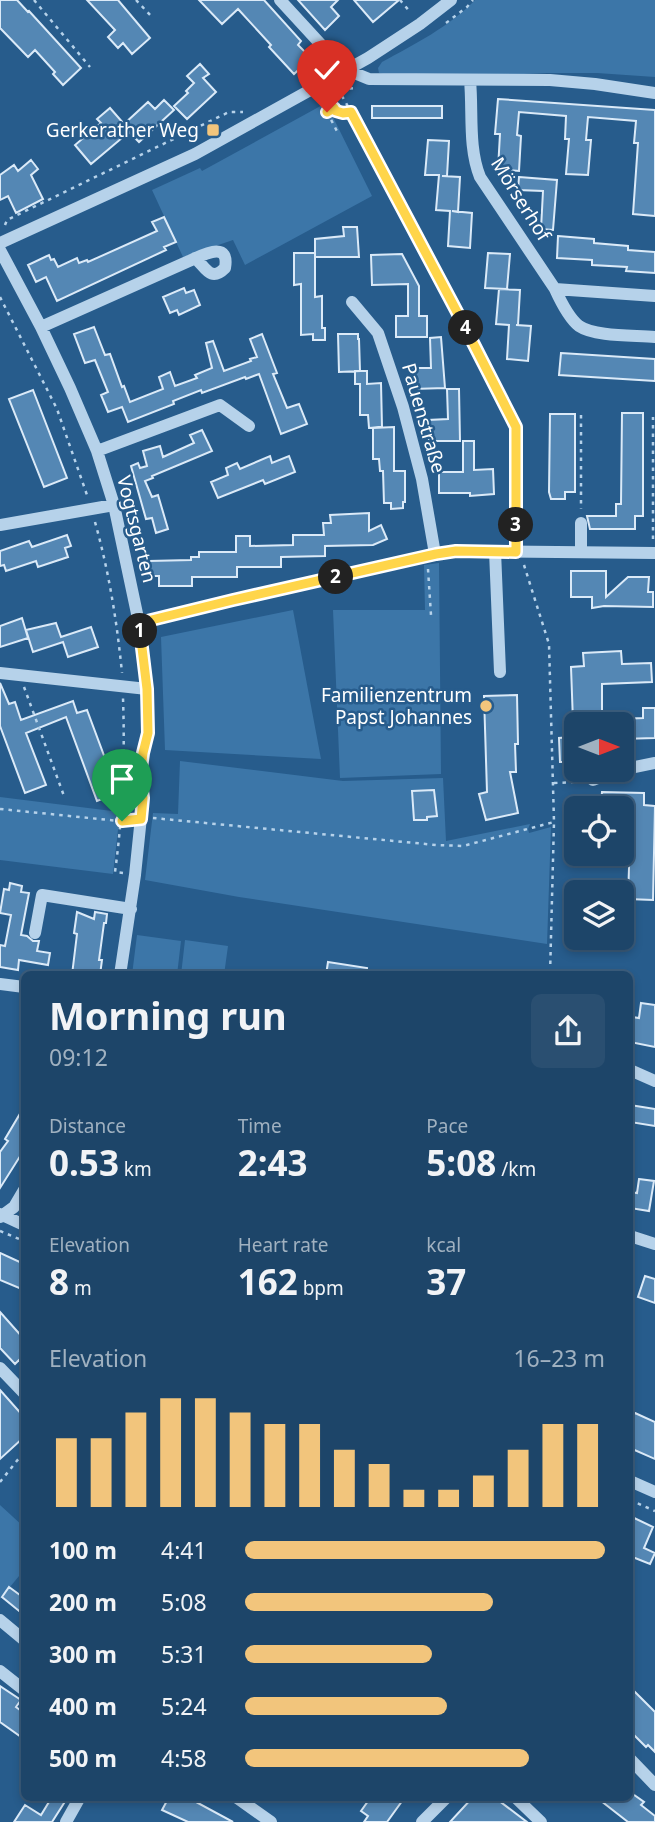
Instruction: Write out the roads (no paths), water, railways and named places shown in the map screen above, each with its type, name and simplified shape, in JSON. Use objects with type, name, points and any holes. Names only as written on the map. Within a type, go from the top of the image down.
[{"type":"street","points":[[280,0],[337,62],[347,70],[369,79],[550,80],[655,93]]},
{"type":"street","points":[[0,243],[195,154],[347,70],[420,24],[451,0]]},
{"type":"street","name":"Mörserhof","points":[[470,80],[472,147],[480,177],[555,289],[562,304],[579,326],[601,334],[655,337]]},
{"type":"street","name":"Vogtsgarten","points":[[0,250],[71,388],[97,451],[114,505],[139,623],[147,689],[148,733],[140,776],[143,798],[131,909],[121,971]]},
{"type":"street","points":[[41,327],[195,258]]},
{"type":"street","points":[[555,289],[655,296]]},
{"type":"street","name":"Pauenstraße","points":[[352,302],[378,333],[403,407],[422,479],[432,555]]},
{"type":"street","points":[[97,451],[220,405],[249,426]]},
{"type":"street","points":[[0,525],[114,505]]},
{"type":"street","points":[[581,523],[581,552]]},
{"type":"street","points":[[139,623],[456,551],[654,553]]},
{"type":"street","points":[[495,551],[500,672]]},
{"type":"street","points":[[0,673],[147,689]]},
{"type":"street","points":[[634,768],[655,763]]},
{"type":"street","points":[[36,933],[43,895],[131,909]]},
{"type":"street","points":[[0,984],[21,987]]},
{"type":"street","points":[[633,1071],[655,1082]]},
{"type":"street","points":[[1,1216],[14,1207],[21,1195]]},
{"type":"street","points":[[1,1216],[21,1224]]},
{"type":"street","points":[[633,1237],[655,1244]]},
{"type":"street","points":[[0,1368],[21,1390]]},
{"type":"street","points":[[633,1482],[655,1492]]},
{"type":"street","points":[[0,1620],[21,1638]]},
{"type":"street","points":[[0,1671],[21,1688]]},
{"type":"street","points":[[633,1762],[655,1785]]},
{"type":"street","points":[[71,1820],[78,1801]]},
{"type":"street","points":[[241,1801],[271,1822]]},
{"type":"street","points":[[422,1822],[443,1801]]},
{"type":"street","points":[[518,1801],[541,1822]]},
{"type":"place","name":"Gerkerather Weg","points":[[213,130]]},
{"type":"place","name":"Familienzentrum Papst Johannes","points":[[486,706]]}]
